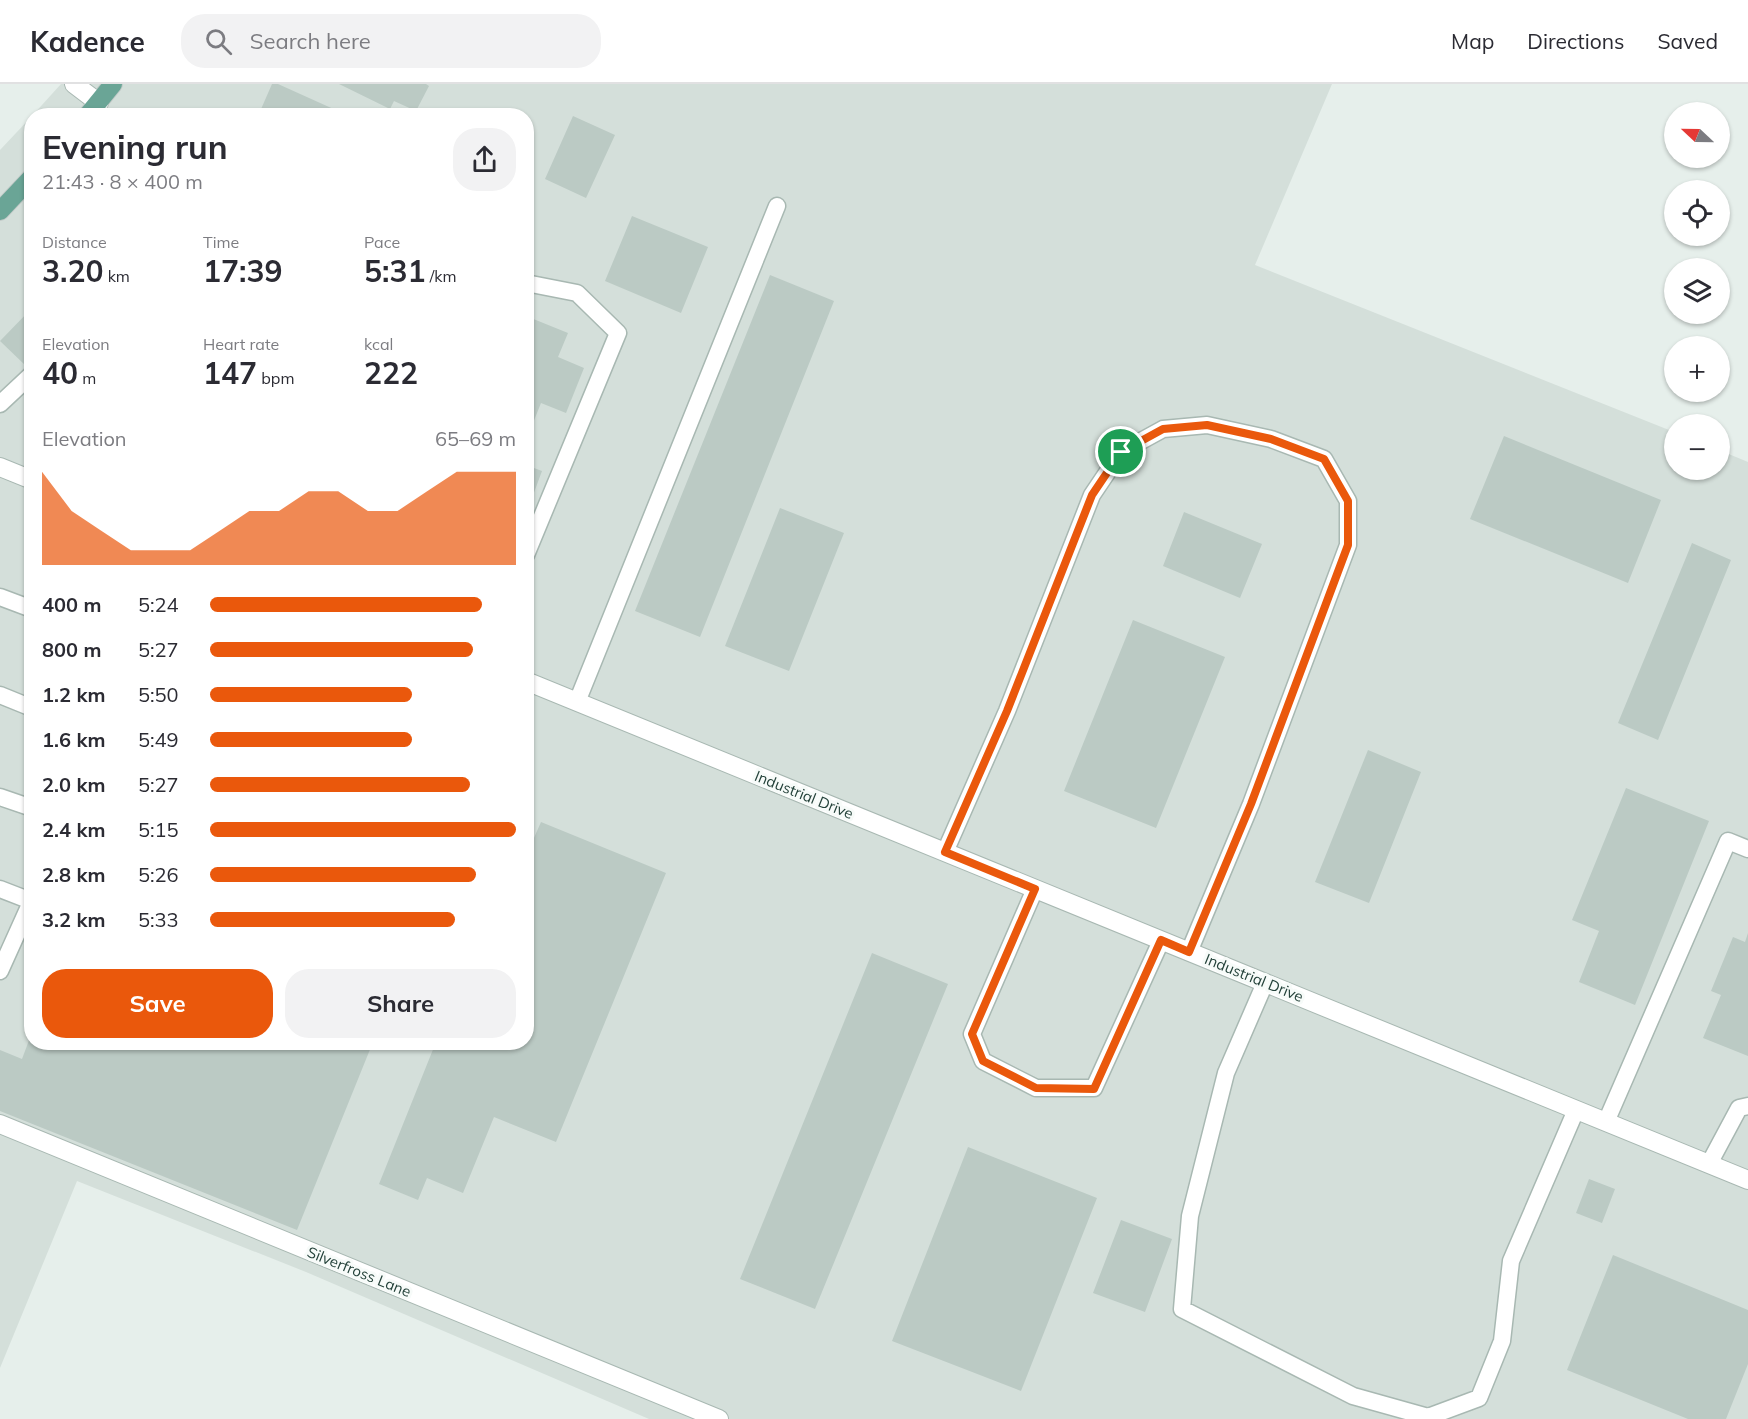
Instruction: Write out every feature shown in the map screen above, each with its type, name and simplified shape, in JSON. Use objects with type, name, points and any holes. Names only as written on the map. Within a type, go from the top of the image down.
[{"type":"main road","points":[[94,108],[113,84]]},
{"type":"main road","points":[[0,211],[24,186]]},
{"type":"street","points":[[74,84],[92,108]]},
{"type":"street","points":[[0,467],[24,477]]},
{"type":"street","name":"Industrial Drive","points":[[534,684],[1748,1180]]},
{"type":"street","name":"Silverfross Lane","points":[[0,1124],[720,1419]]},
{"type":"lane","points":[[577,702],[777,206]]},
{"type":"lane","points":[[534,285],[577,293],[618,333],[534,536]]},
{"type":"lane","points":[[0,404],[24,382]]},
{"type":"lane","points":[[945,852],[1007,711],[1092,495],[1121,452],[1163,429],[1207,425],[1271,439],[1324,459],[1348,501],[1348,545],[1251,804],[1189,952]]},
{"type":"lane","points":[[0,597],[24,606]]},
{"type":"lane","points":[[0,695],[24,705]]},
{"type":"lane","points":[[0,797],[24,805]]},
{"type":"lane","points":[[1606,1122],[1728,841],[1748,849]]},
{"type":"lane","points":[[0,889],[24,898]]},
{"type":"lane","points":[[1035,889],[972,1034],[983,1061],[1036,1088],[1094,1089],[1161,940]]},
{"type":"lane","points":[[0,971],[24,917]]},
{"type":"lane","points":[[1265,983],[1226,1073],[1190,1216],[1182,1309],[1353,1396],[1428,1417],[1479,1398],[1502,1341],[1511,1260],[1576,1110]]},
{"type":"lane","points":[[1709,1164],[1739,1108],[1748,1106]]},
{"type":"shaded area","points":[[61,84],[1332,84],[1255,265],[1664,428],[1664,480],[1730,480],[1730,455],[1748,462],[1748,1419],[649,1419],[306,1272],[77,1181],[0,1368],[0,150],[24,124],[24,1050],[534,1050],[534,108],[39,108]]},
{"type":"building","points":[[272,84],[278,84],[331,108],[262,108]]},
{"type":"building","points":[[339,84],[426,84],[429,86],[418,108],[409,108],[394,101],[390,108]]},
{"type":"building","points":[[573,116],[615,135],[586,198],[545,179]]},
{"type":"building","points":[[632,216],[708,247],[681,313],[605,281]]},
{"type":"building","points":[[770,275],[834,301],[700,637],[635,611]]},
{"type":"building","points":[[24,316],[24,364],[0,341]]},
{"type":"building","points":[[534,319],[568,333],[558,357],[584,368],[566,413],[541,403],[534,420]]},
{"type":"building","points":[[1504,436],[1661,500],[1628,583],[1470,519]]},
{"type":"building","points":[[534,468],[542,471],[534,493]]},
{"type":"building","points":[[780,508],[844,533],[789,671],[725,646]]},
{"type":"building","points":[[1184,512],[1262,544],[1240,598],[1163,566]]},
{"type":"building","points":[[1692,543],[1731,560],[1658,740],[1618,723]]},
{"type":"building","points":[[1133,620],[1225,657],[1156,828],[1064,791]]},
{"type":"building","points":[[1368,750],[1421,772],[1369,903],[1315,882]]},
{"type":"building","points":[[1626,788],[1709,821],[1635,1005],[1579,982],[1599,931],[1572,920]]},
{"type":"building","points":[[541,822],[666,873],[556,1142],[494,1117],[463,1193],[427,1178],[418,1200],[379,1184],[433,1050],[534,1050],[534,838]]},
{"type":"building","points":[[1748,933],[1748,1056],[1703,1038],[1721,995],[1711,991],[1733,937],[1745,942]]},
{"type":"building","points":[[872,953],[948,984],[815,1309],[740,1279]]},
{"type":"building","points":[[0,1050],[22,1059],[25,1050],[370,1050],[297,1230],[0,1111]]},
{"type":"building","points":[[968,1147],[1097,1198],[1021,1391],[892,1341]]},
{"type":"building","points":[[1589,1179],[1615,1189],[1602,1223],[1576,1213]]},
{"type":"building","points":[[1121,1220],[1172,1239],[1145,1312],[1093,1293]]},
{"type":"building","points":[[1613,1255],[1748,1310],[1748,1364],[1726,1419],[1688,1419],[1567,1370]]},
{"type":"route","points":[[1207,425],[1271,439],[1324,459],[1348,501],[1348,545],[1251,804],[1189,952],[1161,940],[1094,1089],[1036,1088],[983,1061],[972,1034],[1035,889],[945,852],[1007,711],[1092,495],[1121,452],[1163,429],[1207,425]]}]
